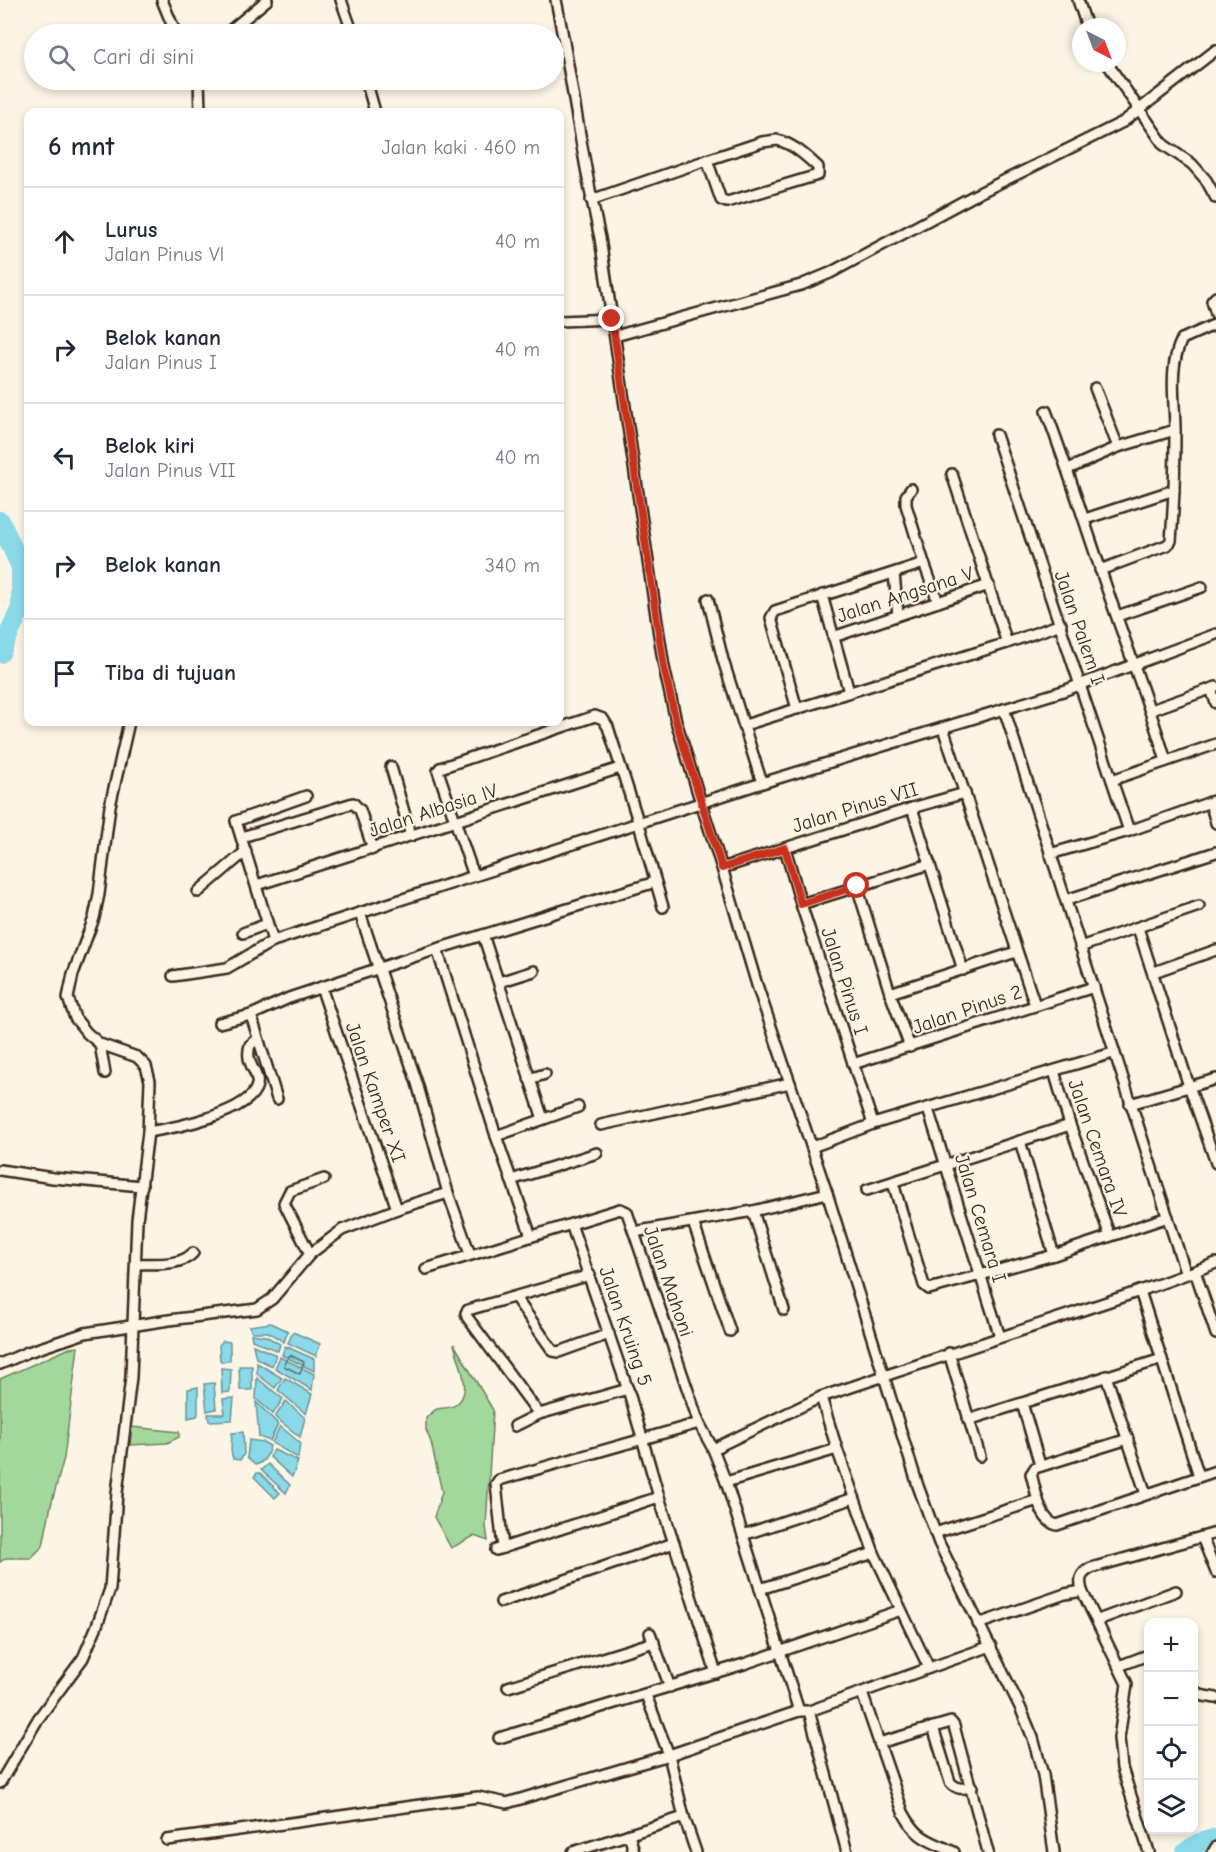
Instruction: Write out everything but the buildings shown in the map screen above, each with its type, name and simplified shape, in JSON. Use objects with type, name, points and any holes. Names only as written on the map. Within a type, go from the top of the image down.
[{"type":"street","points":[[162,0],[172,24]]},
{"type":"street","points":[[238,24],[267,0]]},
{"type":"street","points":[[341,0],[349,24]]},
{"type":"street","points":[[555,0],[560,24]]},
{"type":"street","points":[[1078,0],[1085,18]]},
{"type":"street","points":[[564,40],[591,200],[600,238],[664,667],[676,721],[757,985],[827,1193],[918,1486],[935,1533],[1020,1707],[1039,1756],[1054,1852]]},
{"type":"street","points":[[615,336],[801,285],[835,271],[977,194],[1123,122],[1216,50]]},
{"type":"street","points":[[1113,72],[1164,145],[1192,164],[1206,180],[1216,198]]},
{"type":"street","points":[[199,90],[200,108]]},
{"type":"street","points":[[369,90],[374,108]]},
{"type":"street","points":[[591,200],[707,160],[762,142],[777,140],[787,143],[805,155],[818,167],[819,171],[816,177],[728,202],[721,200],[707,160]]},
{"type":"street","points":[[1216,297],[1212,300],[1216,314]]},
{"type":"street","points":[[564,321],[612,319]]},
{"type":"street","points":[[1101,570],[1170,543],[1174,490],[1175,402],[1173,386],[1180,342],[1187,336],[1216,324]]},
{"type":"street","points":[[1095,388],[1118,447]]},
{"type":"street","points":[[1046,411],[1151,710],[1166,761]]},
{"type":"street","points":[[1068,469],[1118,447],[1175,430]]},
{"type":"street","name":"Jalan Palem I","points":[[996,435],[1129,831]]},
{"type":"street","points":[[952,474],[1007,643]]},
{"type":"street","points":[[911,489],[906,496],[906,505],[938,602]]},
{"type":"street","points":[[1085,519],[1174,490]]},
{"type":"street","points":[[797,709],[771,618],[772,614],[822,595],[924,563]]},
{"type":"street","points":[[894,574],[898,615]]},
{"type":"street","name":"Jalan Angsana V","points":[[833,637],[989,585]]},
{"type":"street","points":[[1117,616],[1202,586]]},
{"type":"street","points":[[822,595],[849,692]]},
{"type":"street","points":[[708,599],[723,660],[762,783]]},
{"type":"street","points":[[745,725],[1007,643],[1060,624]]},
{"type":"street","points":[[173,976],[227,968],[273,941],[762,783],[1081,685],[1216,634]]},
{"type":"street","points":[[1151,710],[1214,688],[1216,703]]},
{"type":"street","points":[[1004,709],[1094,987],[1113,1053],[1168,1217],[1216,1334]]},
{"type":"street","points":[[474,876],[438,771],[442,767],[595,716],[606,723],[663,908]]},
{"type":"street","points":[[0,1782],[38,1719],[83,1659],[110,1589],[117,1493],[131,1377],[137,1220],[148,1132],[150,1081],[146,1066],[132,1054],[100,1044],[87,1033],[75,1018],[69,1003],[68,992],[96,910],[110,806],[128,726]]},
{"type":"street","points":[[943,728],[1035,1005]]},
{"type":"street","points":[[1112,780],[1216,744]]},
{"type":"street","points":[[391,767],[411,836]]},
{"type":"street","name":"Jalan Albasia lV","points":[[257,885],[620,768]]},
{"type":"street","name":"Jalan Pinus VII","points":[[722,868],[912,808],[965,794]]},
{"type":"street","points":[[273,941],[236,820],[306,796]]},
{"type":"street","points":[[1050,854],[1129,831],[1213,801],[1216,823]]},
{"type":"street","points":[[242,837],[353,802],[360,810],[373,849]]},
{"type":"street","points":[[912,808],[963,970]]},
{"type":"street","name":"Jalan Pinus I","points":[[785,848],[873,1124]]},
{"type":"street","points":[[198,892],[246,851]]},
{"type":"street","points":[[1066,900],[1216,852]]},
{"type":"street","points":[[801,904],[930,864]]},
{"type":"street","points":[[219,1023],[251,1015],[321,987],[654,881]]},
{"type":"street","points":[[857,886],[890,993],[910,1047]]},
{"type":"street","points":[[1080,947],[1199,906]]},
{"type":"street","points":[[360,913],[417,1083],[448,1193],[470,1254]]},
{"type":"street","points":[[243,933],[267,924]]},
{"type":"street","points":[[1138,928],[1216,1163]]},
{"type":"street","points":[[483,935],[543,1119]]},
{"type":"street","points":[[438,949],[496,1136],[531,1236]]},
{"type":"street","points":[[1154,972],[1216,950]]},
{"type":"street","points":[[890,993],[1016,952]]},
{"type":"street","points":[[500,982],[534,971]]},
{"type":"street","name":"Jalan Kamper XI","points":[[321,987],[397,1209]]},
{"type":"street","name":"Jalan Pinus 2","points":[[853,1064],[1094,987]]},
{"type":"street","points":[[251,1015],[277,1099]]},
{"type":"street","points":[[148,1132],[173,1128],[226,1112],[253,1093],[258,1081],[248,1058],[250,1045],[258,1039]]},
{"type":"street","points":[[100,1044],[105,1073]]},
{"type":"street","points":[[812,1147],[873,1124],[1113,1053]]},
{"type":"street","name":"Jalan Cemara IV","points":[[1054,1071],[1070,1125],[1110,1236]]},
{"type":"street","points":[[529,1079],[545,1074]]},
{"type":"street","points":[[1130,1104],[1216,1078]]},
{"type":"street","points":[[601,1125],[790,1083]]},
{"type":"street","points":[[496,1136],[578,1107]]},
{"type":"street","name":"Jalan Cemara I","points":[[928,1109],[1000,1337]]},
{"type":"street","points":[[867,1190],[1070,1125]]},
{"type":"street","points":[[1206,1133],[1216,1130]]},
{"type":"street","points":[[1020,1141],[1054,1255]]},
{"type":"street","points":[[511,1180],[597,1153]]},
{"type":"street","points":[[0,1170],[53,1178],[142,1185]]},
{"type":"street","points":[[310,1254],[284,1203],[290,1191],[324,1179]]},
{"type":"street","points":[[892,1183],[924,1285],[929,1289],[1054,1255],[1168,1217]]},
{"type":"street","points":[[0,1364],[86,1333],[257,1309],[265,1305],[310,1254],[342,1230],[448,1193]]},
{"type":"street","points":[[634,1232],[753,1211],[827,1193]]},
{"type":"street","name":"Jalan Mahoni","points":[[426,1269],[620,1209],[627,1212],[699,1423],[713,1449],[726,1482],[778,1651],[804,1711],[847,1852]]},
{"type":"street","points":[[753,1211],[784,1310]]},
{"type":"street","points":[[693,1222],[730,1331]]},
{"type":"street","name":"Jalan Kruing 5","points":[[571,1224],[628,1389],[659,1497],[716,1673]]},
{"type":"street","points":[[136,1264],[185,1258]]},
{"type":"street","points":[[713,1449],[821,1396],[1140,1291],[1216,1263]]},
{"type":"street","points":[[539,1414],[466,1313],[468,1310],[590,1275]]},
{"type":"street","points":[[1140,1291],[1199,1476]]},
{"type":"street","points":[[515,1297],[553,1351],[558,1352],[609,1334]]},
{"type":"street","points":[[949,1353],[980,1456]]},
{"type":"street","points":[[968,1420],[1162,1359]]},
{"type":"street","points":[[1106,1376],[1146,1494]]},
{"type":"street","points":[[515,1426],[539,1414],[628,1389]]},
{"type":"street","points":[[821,1396],[874,1553],[929,1668]]},
{"type":"street","points":[[1022,1403],[1040,1465]]},
{"type":"street","points":[[659,1497],[500,1549],[500,1516],[496,1484],[499,1480],[699,1423]]},
{"type":"street","points":[[1128,1439],[1035,1468],[1031,1474],[1045,1518],[1053,1525],[1057,1525],[1216,1471]]},
{"type":"street","points":[[726,1482],[837,1449]]},
{"type":"street","points":[[743,1535],[854,1498]]},
{"type":"street","points":[[935,1533],[1038,1500]]},
{"type":"street","points":[[1149,1852],[1122,1768],[1119,1738],[1127,1684],[1082,1591],[1079,1580],[1082,1573],[1091,1568],[1216,1533]]},
{"type":"street","points":[[1202,1537],[1216,1572]]},
{"type":"street","points":[[501,1602],[674,1543]]},
{"type":"street","points":[[760,1589],[874,1553]]},
{"type":"street","points":[[978,1624],[1065,1594],[1082,1591]]},
{"type":"street","points":[[1098,1620],[1176,1591]]},
{"type":"street","points":[[499,1738],[716,1673],[901,1610]]},
{"type":"street","points":[[508,1687],[652,1637],[670,1687]]},
{"type":"street","points":[[167,1840],[478,1797],[507,1803],[669,1755],[861,1693],[991,1646]]},
{"type":"street","points":[[1119,1666],[1144,1657]]},
{"type":"street","points":[[861,1693],[903,1812],[912,1829],[919,1835],[954,1852]]},
{"type":"street","points":[[1198,1693],[1216,1698]]},
{"type":"street","points":[[646,1695],[669,1755],[684,1817],[696,1852]]},
{"type":"street","points":[[879,1743],[951,1722],[972,1787],[988,1852]]},
{"type":"street","points":[[933,1726],[950,1782],[954,1787],[961,1789],[972,1787]]},
{"type":"street","points":[[580,1851],[684,1817]]},
{"type":"street","points":[[629,1834],[634,1852]]},
{"type":"street","points":[[1213,1852],[1216,1847]]},
{"type":"green space","points":[[454,1344],[493,1410],[486,1526],[488,1541],[474,1536],[451,1548],[434,1517],[442,1492],[431,1442],[426,1430],[426,1418],[437,1409],[455,1405],[464,1393],[465,1385]]},
{"type":"green space","points":[[78,1347],[64,1458],[43,1546],[31,1558],[6,1558],[0,1562],[0,1379],[70,1348]]},
{"type":"green space","points":[[132,1427],[179,1432],[179,1437],[167,1443],[130,1445]]},
{"type":"water","points":[[271,1323],[288,1331],[284,1342],[268,1332],[252,1332],[249,1326]]},
{"type":"water","points":[[293,1332],[320,1344],[316,1356],[288,1343]]},
{"type":"water","points":[[251,1334],[266,1336],[280,1344],[278,1351],[252,1340]]},
{"type":"water","points":[[223,1341],[230,1342],[230,1360],[222,1362],[219,1345]]},
{"type":"water","points":[[253,1345],[276,1355],[272,1366],[256,1358]]},
{"type":"water","points":[[285,1346],[314,1359],[314,1371],[282,1355]]},
{"type":"water","points":[[280,1357],[314,1374],[312,1390],[275,1368]]},
{"type":"water","points":[[257,1363],[282,1378],[275,1388],[257,1374]]},
{"type":"water","points":[[239,1366],[252,1366],[252,1390],[240,1390]]},
{"type":"water","points":[[221,1368],[231,1369],[230,1392],[222,1393]]},
{"type":"water","points":[[257,1378],[283,1399],[273,1414],[256,1399]]},
{"type":"water","points":[[285,1378],[312,1394],[306,1414],[278,1390]]},
{"type":"water","points":[[214,1383],[216,1409],[207,1411],[204,1384]]},
{"type":"water","points":[[198,1387],[198,1414],[188,1418],[188,1389]]},
{"type":"water","points":[[234,1398],[232,1420],[209,1421],[208,1414],[225,1414],[223,1399]]},
{"type":"water","points":[[286,1401],[305,1418],[300,1437],[275,1417]]},
{"type":"water","points":[[256,1402],[278,1424],[270,1441],[259,1437]]},
{"type":"water","points":[[280,1426],[300,1443],[298,1458],[272,1443]]},
{"type":"water","points":[[243,1432],[244,1454],[240,1460],[233,1459],[232,1433]]},
{"type":"water","points":[[249,1440],[263,1442],[270,1446],[265,1458],[255,1465],[247,1458]]},
{"type":"water","points":[[274,1450],[298,1461],[292,1477],[270,1457]]},
{"type":"water","points":[[268,1464],[290,1485],[286,1493],[261,1470]]},
{"type":"water","points":[[260,1473],[280,1493],[275,1498],[254,1477]]},
{"type":"waterway","points":[[0,521],[21,567],[21,608],[0,653]]},
{"type":"waterway","points":[[1186,1852],[1199,1843],[1216,1838]]},
{"type":"route","points":[[612,319],[664,667],[676,721],[722,868],[785,848],[801,904],[857,886]]}]
